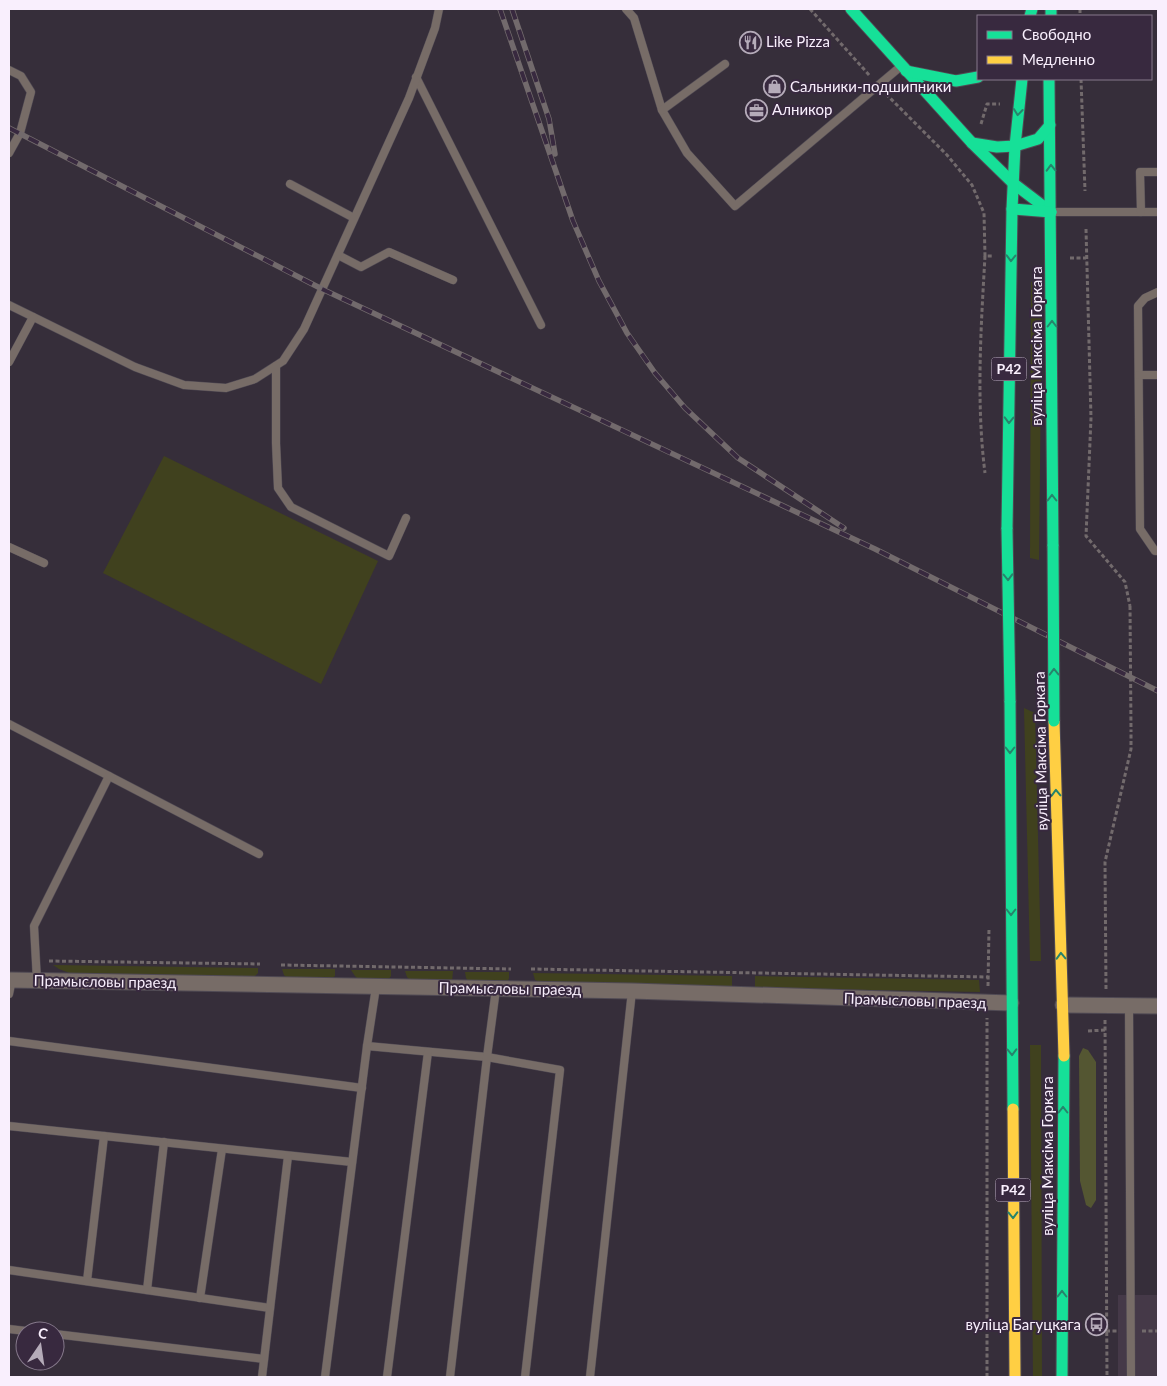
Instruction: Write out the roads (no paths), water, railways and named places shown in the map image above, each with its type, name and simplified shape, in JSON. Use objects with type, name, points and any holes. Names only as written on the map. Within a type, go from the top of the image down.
[{"type":"main road","points":[[851,9],[972,143],[1014,184],[1051,212]]},
{"type":"main road","points":[[904,68],[956,81],[977,78]]},
{"type":"main road","name":"Р42","points":[[1015,146],[1022,80]]},
{"type":"main road","name":"вуліца Максіма Горкага","points":[[1049,80],[1054,721],[1063,1005],[1062,1377]]},
{"type":"main road","points":[[972,143],[997,147],[1015,146],[1038,139],[1050,125]]},
{"type":"main road","points":[[972,143],[995,182]]},
{"type":"main road","name":"вуліца Максіма Горкага","points":[[1015,146],[1012,209],[1007,528],[1015,1377]]},
{"type":"main road","points":[[1004,196],[1012,209],[1051,212]]},
{"type":"street","name":"Прамысловы праезд","points":[[10,985],[36,980],[632,991],[1011,1004]]},
{"type":"street","points":[[1063,1005],[1158,1006]]},
{"type":"lane","points":[[9,304],[135,367],[184,385],[226,388],[256,379],[276,366],[283,361],[304,329],[338,255],[409,98],[435,28],[439,9]]},
{"type":"lane","points":[[626,9],[634,18],[662,110],[687,153],[735,206],[904,68]]},
{"type":"lane","points":[[662,110],[725,64]]},
{"type":"lane","points":[[9,70],[21,76],[31,92],[20,134],[9,154]]},
{"type":"lane","points":[[416,78],[541,325]]},
{"type":"lane","points":[[1141,212],[1140,172],[1158,172]]},
{"type":"lane","points":[[290,184],[354,218]]},
{"type":"lane","points":[[1051,212],[1158,212]]},
{"type":"lane","points":[[338,255],[361,267],[389,252],[453,280]]},
{"type":"lane","points":[[1157,552],[1140,529],[1138,306],[1145,298],[1158,292]]},
{"type":"lane","points":[[9,362],[33,317]]},
{"type":"lane","points":[[276,366],[278,488],[291,507],[389,556],[406,518]]},
{"type":"lane","points":[[1139,375],[1158,375]]},
{"type":"lane","points":[[9,547],[44,563]]},
{"type":"lane","points":[[9,724],[259,854]]},
{"type":"lane","points":[[36,980],[34,926],[109,776]]},
{"type":"lane","points":[[325,1377],[376,987]]},
{"type":"lane","points":[[450,1377],[496,989]]},
{"type":"lane","points":[[590,1377],[632,991]]},
{"type":"lane","points":[[1129,1006],[1131,1377]]},
{"type":"lane","points":[[9,1042],[362,1088]]},
{"type":"lane","points":[[367,1046],[487,1057],[560,1070],[525,1377]]},
{"type":"lane","points":[[387,1377],[428,1052]]},
{"type":"lane","points":[[9,1126],[352,1162]]},
{"type":"lane","points":[[87,1281],[104,1136]]},
{"type":"lane","points":[[147,1290],[164,1142]]},
{"type":"lane","points":[[200,1298],[222,1148]]},
{"type":"lane","points":[[262,1377],[288,1156]]},
{"type":"lane","points":[[9,1270],[270,1308]]},
{"type":"lane","points":[[65,1335],[264,1359]]},
{"type":"railway","points":[[500,9],[573,221],[599,281],[627,333],[655,373],[685,408],[738,458],[844,528]]},
{"type":"railway","points":[[512,9],[549,119],[555,154]]},
{"type":"railway","points":[[9,128],[322,289],[875,549],[1158,691]]},
{"type":"place","name":"Like Pizza","points":[[750,42]]},
{"type":"place","name":"Сальники-подшипники","points":[[774,87]]},
{"type":"place","name":"Алникор","points":[[756,110]]},
{"type":"place","name":"вуліца Багуцкага","points":[[1097,1325]]}]
